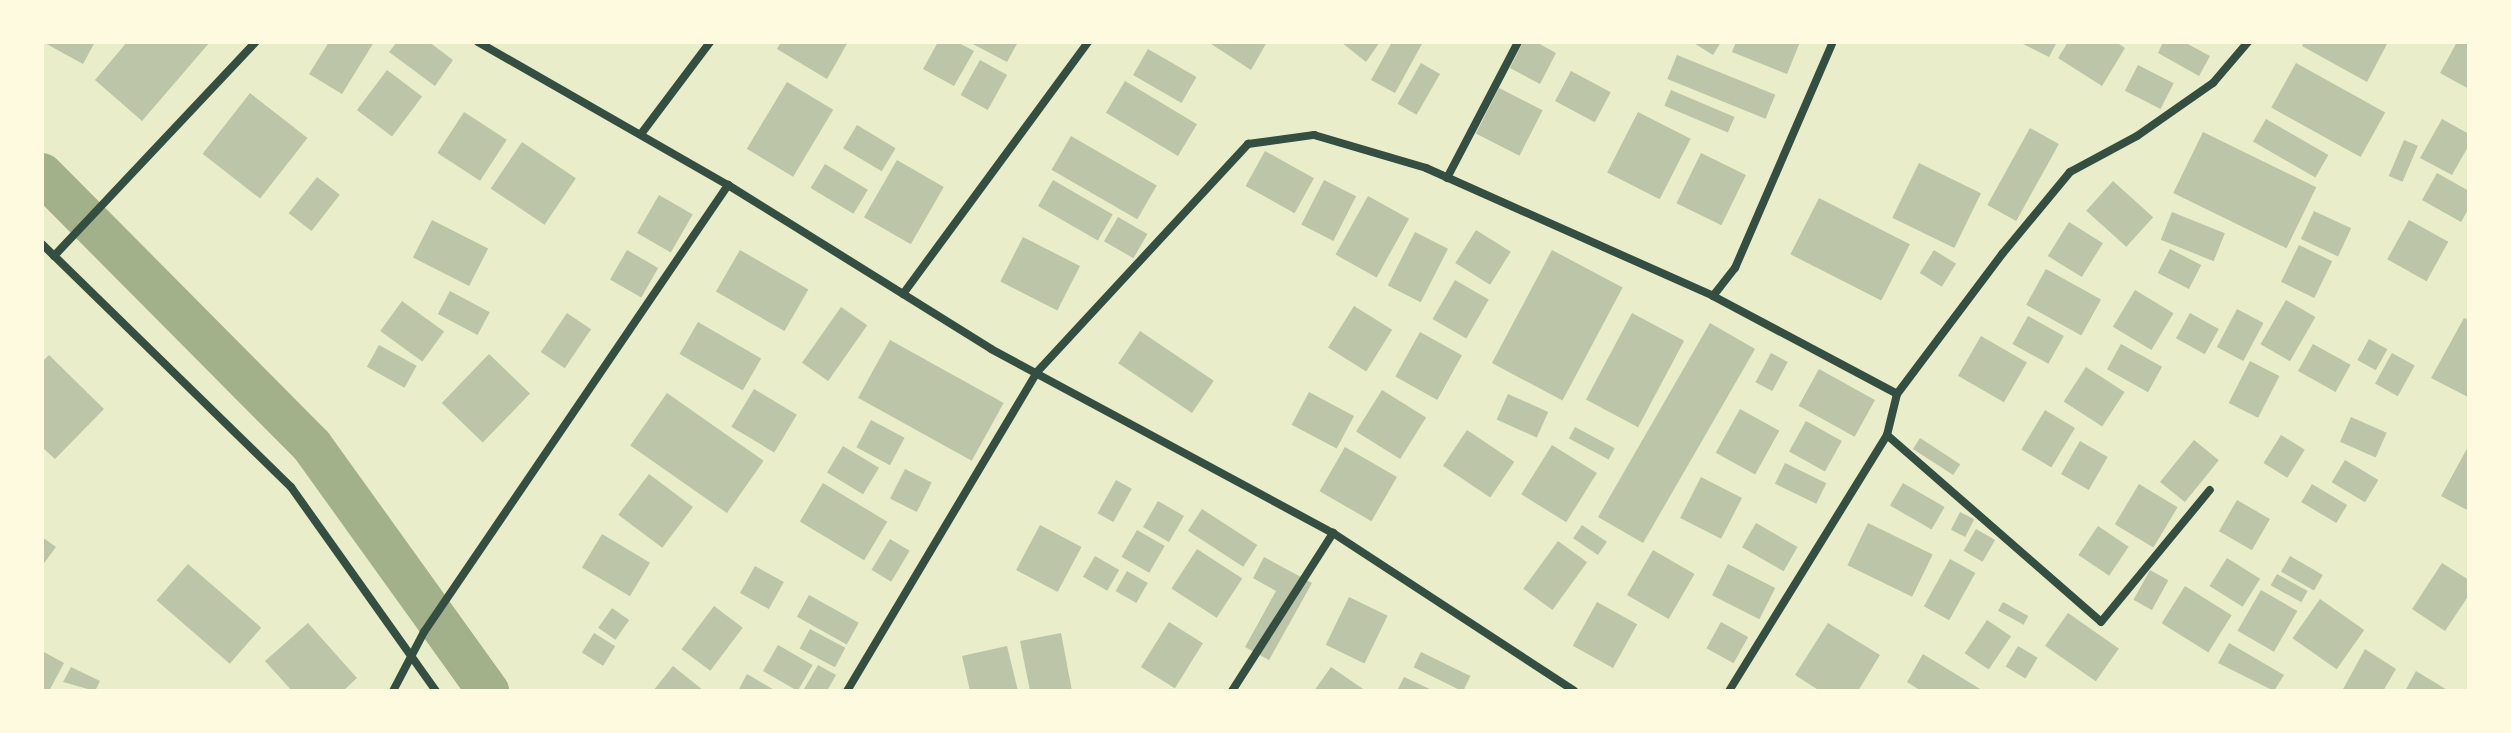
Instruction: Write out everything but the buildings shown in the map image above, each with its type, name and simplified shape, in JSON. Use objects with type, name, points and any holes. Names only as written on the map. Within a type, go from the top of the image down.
[{"type":"street","points":[[54,256],[135,166],[256,42]]},
{"type":"street","points":[[478,42],[728,185],[903,294],[1037,372],[1333,533],[1574,691]]},
{"type":"street","points":[[641,134],[710,42]]},
{"type":"street","points":[[903,294],[1088,42]]},
{"type":"street","points":[[1447,178],[1518,42]]},
{"type":"street","points":[[1713,296],[1735,268],[1833,42]]},
{"type":"street","points":[[1729,691],[1887,435],[1897,394],[2070,172],[2137,136],[2213,83],[2248,42]]},
{"type":"street","points":[[847,691],[1037,372],[1248,144],[1314,135],[1447,178],[1713,296],[1897,394]]},
{"type":"street","points":[[393,691],[424,632],[466,577],[728,185]]},
{"type":"street","points":[[42,244],[291,487],[436,691]]},
{"type":"street","points":[[1887,435],[2101,622],[2210,490]]},
{"type":"street","points":[[1232,691],[1333,533]]},
{"type":"waterway","points":[[42,174],[312,446],[488,691]]}]
